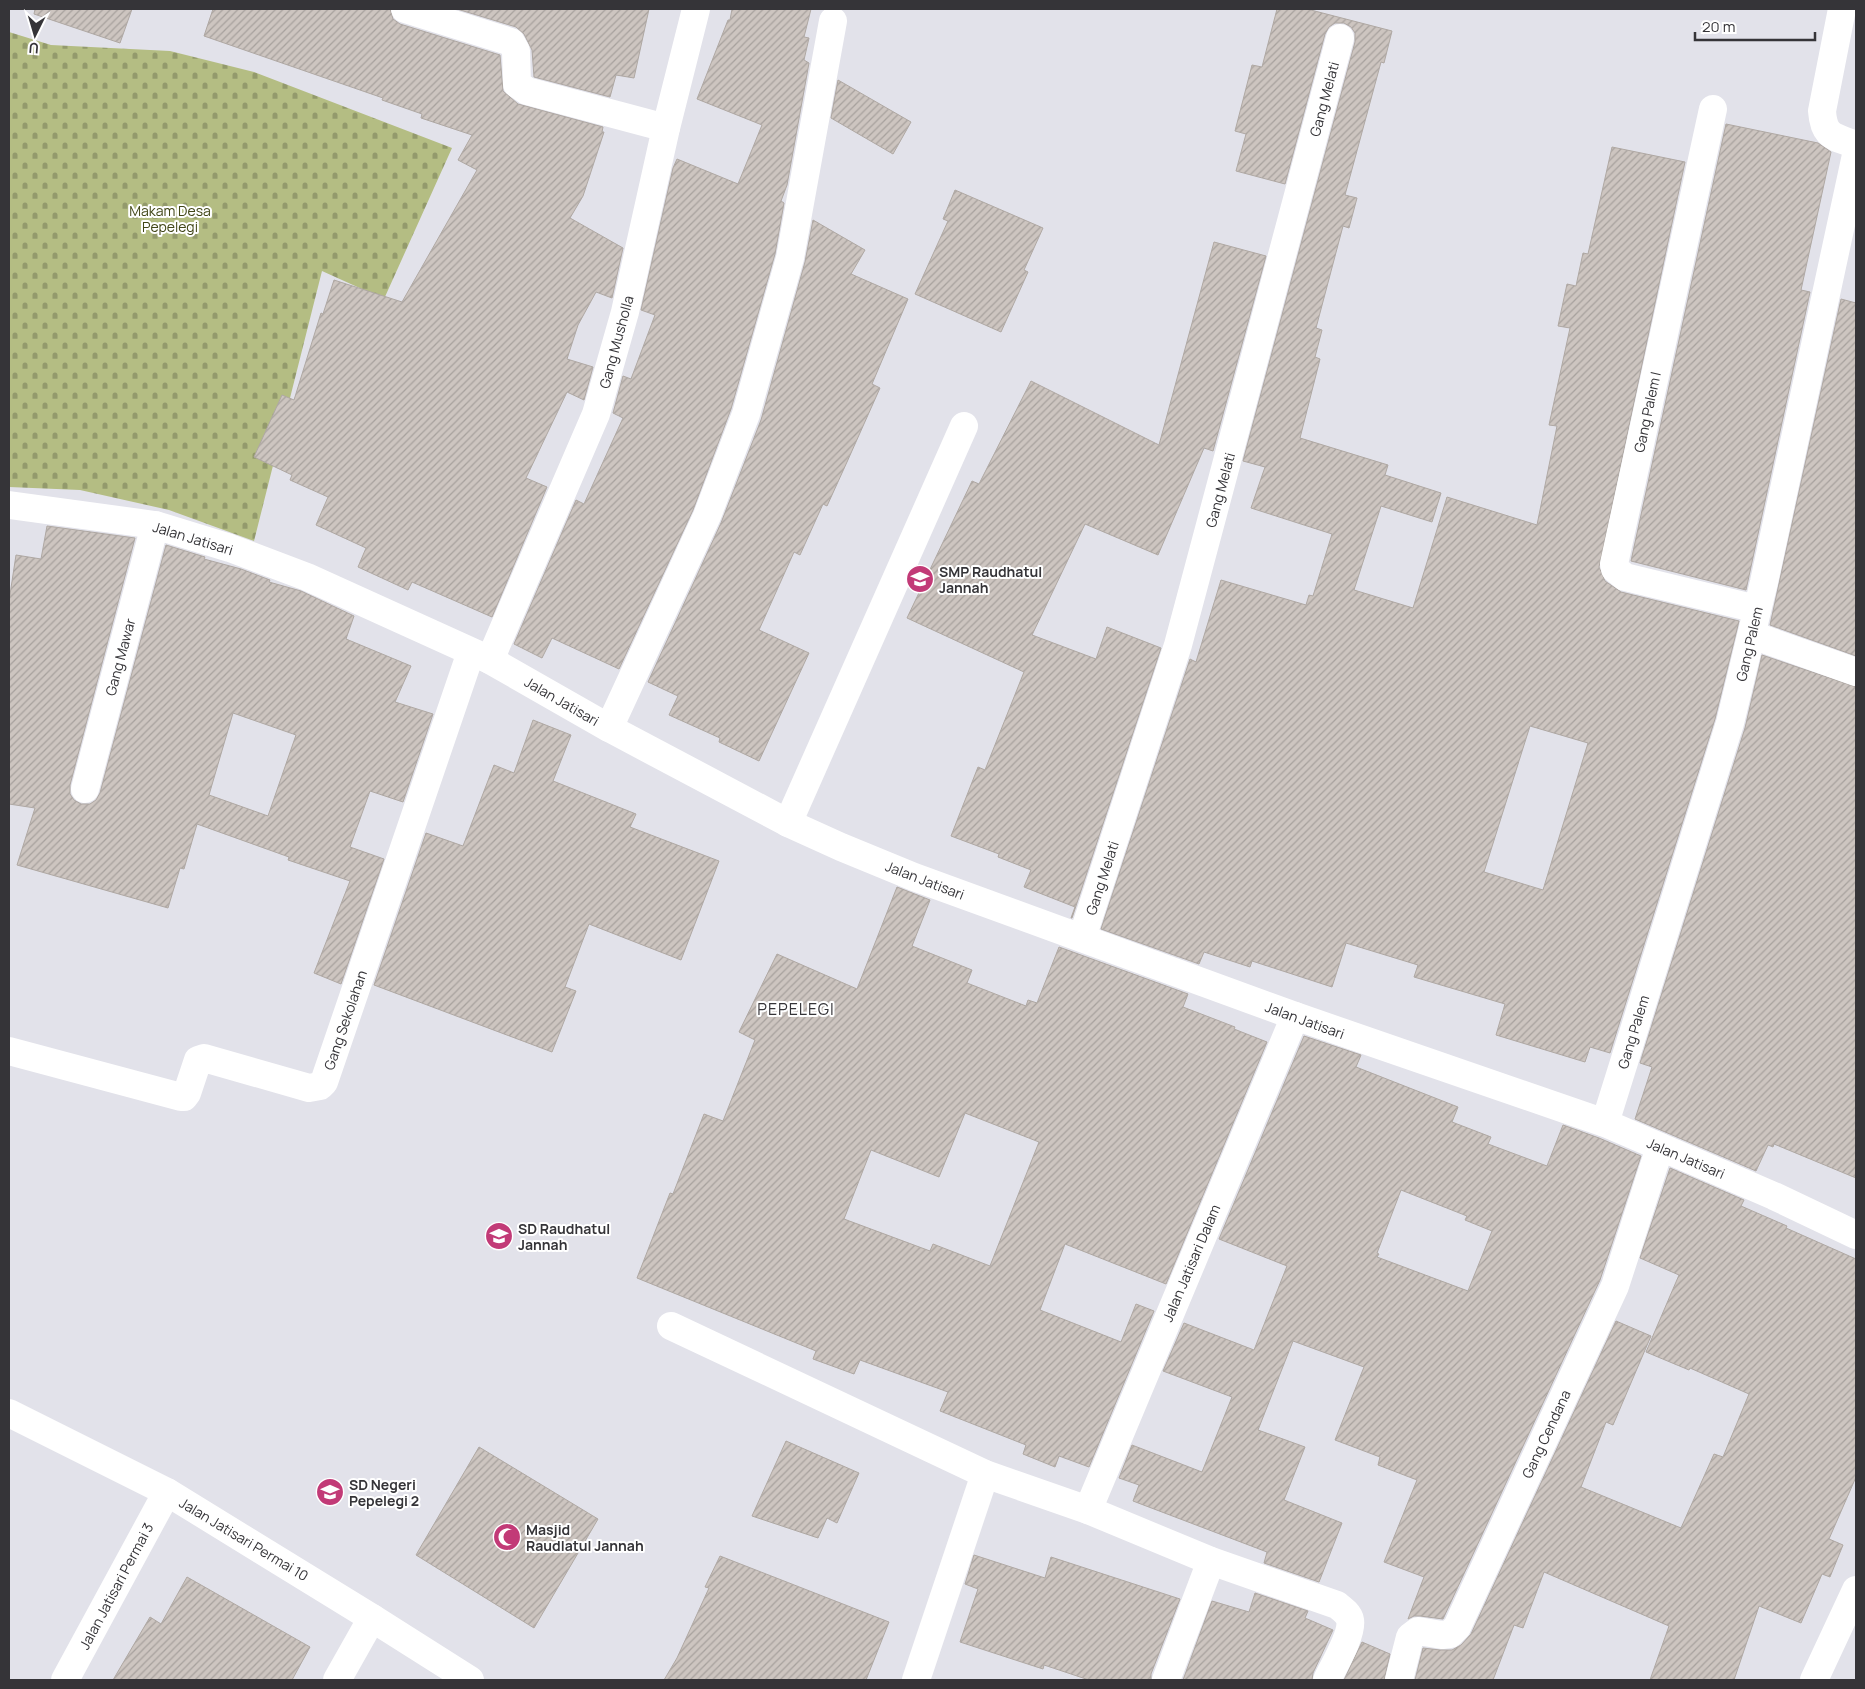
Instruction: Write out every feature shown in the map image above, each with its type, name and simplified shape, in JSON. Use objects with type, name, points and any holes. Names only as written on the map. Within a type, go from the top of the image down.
[{"type":"street","points":[[405,9],[511,42],[516,51],[517,84],[527,91],[666,128]]},
{"type":"street","name":"Gang Musholla","points":[[481,656],[596,414],[625,312],[666,128],[696,9]]},
{"type":"street","points":[[1842,9],[1822,111],[1823,124],[1829,134],[1856,145]]},
{"type":"street","points":[[609,728],[708,516],[746,414],[790,258],[833,21]]},
{"type":"street","name":"Gang Melati","points":[[1082,938],[1178,645],[1340,38]]},
{"type":"street","name":"Gang Palem I","points":[[1713,109],[1614,564],[1615,570],[1625,577],[1757,609]]},
{"type":"street","name":"Gang Palem","points":[[1605,1123],[1730,723],[1752,635],[1856,155]]},
{"type":"street","points":[[788,823],[964,426]]},
{"type":"street","name":"Jalan Jatisari","points":[[9,506],[155,525],[230,548],[307,577],[481,656],[609,728],[788,823],[914,877],[1295,1016],[1605,1123],[1774,1196],[1856,1235]]},
{"type":"street","name":"Gang Mawar","points":[[85,789],[155,525]]},
{"type":"street","points":[[1752,635],[1856,672]]},
{"type":"street","name":"Gang Sekolahan","points":[[9,1051],[184,1098],[188,1093],[198,1060],[204,1058],[309,1088],[320,1086],[324,1082],[481,656]]},
{"type":"street","name":"Jalan Jatisari Dalam","points":[[1088,1510],[1295,1016]]},
{"type":"street","name":"Gang Cendana","points":[[1399,1680],[1410,1637],[1418,1631],[1442,1635],[1450,1634],[1457,1627],[1615,1286],[1660,1147]]},
{"type":"street","points":[[671,1326],[985,1474],[1088,1510],[1211,1561],[1337,1605],[1346,1612],[1350,1619],[1351,1629],[1327,1680]]},
{"type":"street","name":"Jalan Jatisari Permai 10","points":[[9,1413],[166,1492],[470,1680]]},
{"type":"street","points":[[916,1680],[985,1474]]},
{"type":"street","name":"Jalan Jatisari Permai 3","points":[[65,1680],[166,1492]]},
{"type":"street","points":[[1166,1680],[1211,1561]]},
{"type":"street","points":[[1814,1680],[1856,1590]]},
{"type":"street","points":[[337,1680],[372,1618]]},
{"type":"green space","name":"Makam Desa Pepelegi","points":[[9,32],[51,45],[170,51],[254,72],[452,148],[384,299],[322,271],[254,541],[169,510],[80,490],[9,487]]},
{"type":"building","points":[[35,9],[132,9],[120,43],[34,14]]},
{"type":"building","points":[[213,9],[390,9],[393,19],[400,24],[500,55],[503,91],[518,104],[603,127],[602,132],[604,132],[583,196],[570,218],[623,248],[612,298],[596,292],[578,325],[567,359],[593,367],[584,400],[567,392],[526,478],[547,487],[492,617],[412,582],[408,590],[358,567],[366,548],[316,525],[328,497],[290,480],[292,475],[254,457],[282,395],[294,400],[321,313],[323,314],[334,280],[402,302],[477,170],[458,160],[472,135],[421,118],[422,114],[382,100],[383,98],[204,36]]},
{"type":"building","points":[[457,9],[649,9],[634,78],[616,75],[610,97],[534,77],[532,50],[524,34],[516,27]]},
{"type":"building","points":[[732,9],[811,9],[804,37],[809,38],[804,60],[809,63],[787,185],[781,201],[784,203],[775,254],[731,409],[693,510],[619,669],[552,638],[542,658],[514,644],[576,500],[584,504],[623,418],[613,413],[623,376],[631,379],[655,315],[641,310],[673,168],[677,159],[738,184],[762,125],[697,99],[728,20],[730,20]]},
{"type":"building","points":[[1277,9],[1307,9],[1392,31],[1384,63],[1381,62],[1345,195],[1357,198],[1349,228],[1343,226],[1316,328],[1322,330],[1315,357],[1320,359],[1300,438],[1388,465],[1385,475],[1441,493],[1432,522],[1381,506],[1354,590],[1413,608],[1447,497],[1537,525],[1557,426],[1549,425],[1570,328],[1558,326],[1567,284],[1576,286],[1583,253],[1588,254],[1612,147],[1685,162],[1599,567],[1605,581],[1621,592],[1739,621],[1715,719],[1610,1053],[1590,1047],[1585,1062],[1496,1035],[1505,1004],[1414,977],[1418,965],[1346,943],[1332,987],[1252,961],[1250,967],[1204,952],[1199,964],[1101,929],[1190,659],[1196,662],[1221,580],[1306,605],[1309,595],[1313,596],[1332,534],[1251,508],[1265,467],[1243,461],[1355,42],[1355,33],[1351,27],[1344,23],[1335,23],[1329,27],[1325,34],[1285,184],[1236,171],[1246,134],[1235,131],[1252,65],[1262,67]],"holes":[[[1530,726],[1588,743],[1543,890],[1484,872]]]},
{"type":"building","points":[[838,80],[911,122],[893,154],[831,118]]},
{"type":"building","points":[[1726,124],[1818,143],[1831,152],[1801,290],[1810,292],[1746,590],[1631,561]]},
{"type":"building","points":[[955,190],[1043,228],[1024,270],[1028,272],[1001,332],[915,294],[948,221],[943,219]]},
{"type":"building","points":[[813,220],[865,250],[851,274],[908,299],[872,384],[880,388],[847,462],[827,506],[823,504],[800,555],[794,552],[759,630],[809,653],[759,761],[719,742],[720,738],[669,715],[678,696],[648,682],[721,523],[761,420],[805,262]]},
{"type":"building","points":[[1214,242],[1266,256],[1213,451],[1204,448],[1158,555],[1085,524],[1032,635],[1096,659],[1107,627],[1161,648],[1072,918],[1071,918],[1075,907],[1024,887],[1031,870],[998,857],[999,854],[951,836],[978,767],[985,770],[1024,672],[907,618],[972,481],[979,484],[1031,381],[1159,445]]},
{"type":"building","points":[[1841,299],[1856,303],[1856,656],[1770,625]]},
{"type":"building","points":[[47,526],[135,538],[70,785],[70,794],[74,800],[81,804],[90,804],[96,800],[100,793],[166,545],[205,557],[204,559],[241,569],[270,580],[269,582],[301,591],[354,616],[346,639],[411,666],[395,702],[433,714],[403,802],[370,791],[350,847],[384,859],[341,984],[314,973],[350,881],[288,860],[289,857],[197,824],[184,869],[180,868],[168,908],[17,865],[35,808],[9,804],[9,601],[16,555],[41,559]],"holes":[[[233,713],[296,735],[268,816],[209,795]]]},
{"type":"building","points":[[1762,655],[1856,687],[1856,1178],[1774,1144],[1773,1147],[1768,1145],[1756,1171],[1635,1119],[1652,1067],[1640,1063],[1745,728]]},
{"type":"building","points":[[533,720],[571,735],[553,781],[636,814],[630,827],[719,861],[681,960],[589,924],[565,987],[576,991],[552,1052],[374,985],[426,833],[463,846],[494,765],[514,773]]},
{"type":"building","points":[[897,887],[930,900],[912,946],[972,970],[967,983],[1026,1006],[1028,1000],[1037,1003],[1059,947],[1188,994],[1183,1007],[1235,1027],[1234,1029],[1267,1042],[1166,1284],[1065,1244],[1040,1310],[1121,1342],[1136,1304],[1154,1311],[1089,1467],[1059,1456],[1055,1467],[1023,1454],[1026,1445],[940,1411],[948,1392],[860,1360],[854,1374],[813,1359],[816,1351],[637,1278],[670,1193],[673,1194],[704,1114],[723,1121],[755,1040],[739,1032],[777,954],[857,989]],"holes":[[[965,1113],[1039,1142],[990,1266],[933,1244],[930,1251],[844,1219],[871,1150],[939,1177]]]},
{"type":"building","points":[[1304,1036],[1361,1055],[1356,1067],[1458,1107],[1452,1122],[1491,1137],[1488,1144],[1547,1166],[1563,1125],[1641,1156],[1600,1280],[1443,1619],[1414,1616],[1408,1619],[1424,1577],[1384,1562],[1417,1480],[1378,1465],[1380,1457],[1335,1440],[1364,1367],[1293,1341],[1258,1430],[1305,1447],[1284,1500],[1342,1523],[1319,1582],[1264,1563],[1267,1552],[1133,1501],[1139,1485],[1119,1478],[1132,1445],[1202,1472],[1232,1397],[1163,1371],[1184,1323],[1254,1350],[1287,1266],[1219,1239]],"holes":[[[1401,1190],[1467,1216],[1465,1220],[1492,1231],[1468,1291],[1377,1257]]]},
{"type":"building","points":[[1670,1168],[1744,1200],[1741,1206],[1856,1259],[1856,1477],[1829,1539],[1843,1545],[1830,1577],[1822,1574],[1801,1623],[1759,1606],[1734,1680],[1650,1680],[1669,1626],[1544,1572],[1523,1628],[1514,1625],[1493,1680],[1415,1680],[1423,1648],[1452,1650],[1461,1645],[1471,1634],[1616,1321],[1651,1336],[1613,1425],[1606,1422],[1581,1487],[1681,1528],[1714,1454],[1723,1457],[1749,1394],[1690,1368],[1689,1370],[1646,1352],[1679,1275],[1640,1258]]},
{"type":"building","points":[[786,1441],[859,1473],[837,1523],[827,1518],[818,1538],[752,1516]]},
{"type":"building","name":"Masjid Raudlatul Jannah","points":[[479,1447],[598,1519],[534,1628],[416,1555]]},
{"type":"building","points":[[974,1555],[1045,1578],[1051,1557],[1180,1599],[1151,1674],[1151,1680],[1089,1680],[1044,1665],[1043,1669],[960,1642],[978,1589],[965,1584]]},
{"type":"building","points":[[720,1556],[889,1622],[866,1680],[664,1680],[677,1658],[709,1588],[705,1587]]},
{"type":"building","points":[[187,1577],[310,1647],[292,1680],[113,1680],[150,1617],[161,1624]]},
{"type":"building","points":[[1255,1593],[1308,1611],[1305,1618],[1333,1630],[1313,1673],[1312,1680],[1183,1680],[1212,1601],[1249,1612]]},
{"type":"building","points":[[1362,1642],[1390,1654],[1384,1680],[1344,1680]]},
{"type":"place","name":"SMP Raudhatul Jannah","points":[[920,579]]},
{"type":"place","name":"SD Raudhatul Jannah","points":[[499,1236]]},
{"type":"place","name":"SD Negeri Pepelegi 2","points":[[330,1492]]},
{"type":"place","name":"Masjid Raudlatul Jannah","points":[[507,1537]]},
{"type":"district","name":"PEPELEGI","points":[[796,1009]]}]
